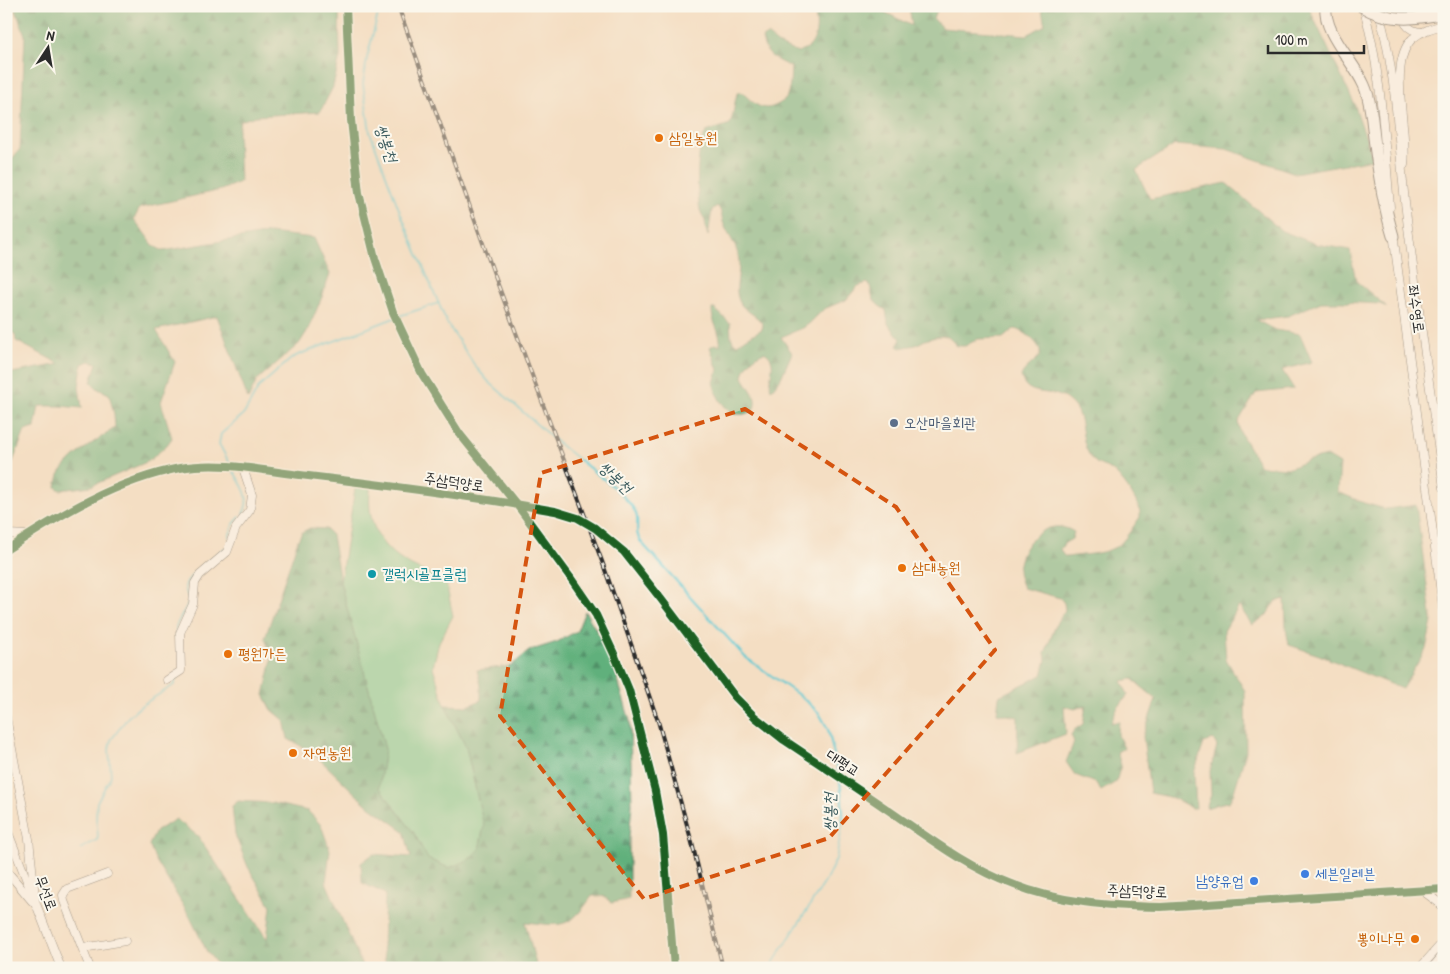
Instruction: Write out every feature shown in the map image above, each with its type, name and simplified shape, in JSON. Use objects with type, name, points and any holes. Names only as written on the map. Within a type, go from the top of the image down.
[{"type":"highway","points":[[1326,6],[1330,28],[1357,71],[1368,96],[1382,196],[1393,236]]},
{"type":"highway","points":[[1362,6],[1376,14],[1394,18],[1409,19],[1444,13]]},
{"type":"street","name":"좌수영로","points":[[1362,6],[1372,42],[1378,79],[1393,236],[1444,615]]},
{"type":"street","name":"좌수영로","points":[[1377,6],[1392,80],[1402,177],[1444,488]]},
{"type":"street","points":[[1406,6],[1403,16],[1405,24],[1410,29],[1422,32]]},
{"type":"street","points":[[1402,177],[1405,156],[1400,68],[1404,53],[1408,44],[1422,32],[1444,25]]},
{"type":"street","name":"주삼덕양로","points":[[6,550],[29,534],[106,493],[138,480],[183,468],[199,466],[226,466],[347,480],[555,511],[585,522],[605,534],[624,552],[746,710],[812,759]]},
{"type":"street","points":[[167,680],[180,672],[182,667],[180,633],[193,604],[194,583],[227,552],[236,528],[250,510],[252,496],[241,468]]},
{"type":"street","points":[[6,534],[29,534]]},
{"type":"street","points":[[6,555],[14,545]]},
{"type":"street","points":[[6,717],[29,838],[36,906]]},
{"type":"street","name":"대평교","points":[[812,759],[859,790]]},
{"type":"street","name":"주삼덕양로","points":[[859,790],[949,850],[998,878],[1026,889],[1085,902],[1122,906],[1162,907],[1444,889]]},
{"type":"street","name":"무선로","points":[[6,827],[61,968]]},
{"type":"street","points":[[6,870],[36,906]]},
{"type":"street","points":[[90,968],[63,899],[64,892],[67,889],[107,874]]},
{"type":"street","points":[[1432,890],[1444,882]]},
{"type":"street","points":[[1423,891],[1444,908]]},
{"type":"street","points":[[83,948],[124,941]]},
{"type":"street","points":[[1420,968],[1442,942]]},
{"type":"street","points":[[1432,968],[1444,954]]},
{"type":"highlighted area","points":[[745,409],[896,507],[995,650],[829,838],[644,899],[500,716],[541,473]]},
{"type":"green space","points":[[14,6],[339,6],[340,57],[333,87],[320,112],[256,116],[240,121],[238,132],[240,182],[221,190],[140,208],[134,219],[154,246],[163,251],[269,233],[314,238],[330,274],[308,330],[299,344],[257,380],[248,399],[217,316],[156,330],[175,362],[161,402],[172,438],[149,461],[91,486],[60,490],[56,487],[59,475],[84,449],[115,428],[114,414],[109,394],[98,389],[91,382],[97,363],[89,361],[82,364],[79,387],[82,408],[39,406],[35,428],[25,431],[6,479],[6,374],[60,364],[16,341],[15,334],[6,330],[6,166],[20,149],[25,35]]},
{"type":"green space","points":[[811,6],[873,6],[912,26],[909,6],[940,6],[933,18],[942,28],[1027,35],[1045,25],[1041,6],[1308,6],[1354,103],[1373,159],[1295,173],[1226,149],[1175,145],[1136,170],[1150,199],[1226,183],[1282,231],[1316,244],[1350,250],[1356,281],[1387,307],[1380,304],[1321,302],[1288,316],[1256,320],[1275,330],[1300,334],[1312,362],[1282,370],[1294,389],[1256,393],[1238,422],[1240,432],[1260,466],[1290,468],[1309,460],[1327,456],[1340,464],[1338,492],[1364,503],[1386,509],[1416,505],[1432,622],[1426,649],[1402,689],[1319,655],[1289,645],[1286,629],[1285,599],[1275,602],[1266,616],[1252,625],[1239,606],[1224,631],[1226,659],[1245,691],[1246,752],[1234,792],[1229,802],[1206,808],[1211,795],[1210,771],[1217,746],[1213,739],[1204,743],[1194,773],[1196,808],[1192,808],[1173,798],[1150,793],[1143,736],[1156,699],[1132,679],[1122,681],[1128,695],[1117,709],[1111,723],[1119,721],[1118,735],[1124,748],[1117,752],[1121,765],[1116,782],[1101,791],[1096,783],[1075,775],[1066,762],[1074,742],[1071,735],[1074,730],[1083,724],[1086,705],[1075,709],[1064,706],[1066,734],[1017,753],[1018,717],[997,713],[999,696],[1042,675],[1046,660],[1045,653],[1057,622],[1065,610],[1064,603],[1060,598],[1023,588],[1018,570],[1024,550],[1037,534],[1045,529],[1055,527],[1074,532],[1072,539],[1060,549],[1063,555],[1067,557],[1103,552],[1121,543],[1140,517],[1136,501],[1124,482],[1110,469],[1095,462],[1088,452],[1078,412],[1073,405],[1060,396],[1028,388],[1024,383],[1021,376],[1040,355],[1038,346],[1026,334],[1014,329],[1003,338],[978,339],[965,346],[957,346],[948,337],[943,335],[925,340],[916,345],[900,348],[897,346],[901,339],[888,324],[886,310],[874,300],[870,285],[867,283],[858,286],[846,300],[824,309],[803,328],[781,337],[792,353],[781,378],[771,390],[772,364],[769,356],[764,352],[750,362],[745,369],[743,377],[753,393],[755,406],[753,411],[744,414],[734,414],[721,402],[716,393],[714,383],[718,370],[710,347],[715,344],[720,346],[720,341],[712,309],[715,309],[730,323],[731,337],[734,343],[737,344],[762,329],[763,325],[741,305],[737,296],[738,255],[717,206],[712,210],[708,236],[699,202],[698,170],[700,148],[706,132],[730,124],[737,93],[742,92],[763,108],[773,107],[786,99],[790,85],[791,67],[772,57],[763,44],[762,38],[767,35],[780,45],[798,53],[809,47],[816,33],[816,21]]},
{"type":"green space","name":"갤럭시골프클럽","points":[[356,482],[371,484],[370,503],[372,520],[386,547],[412,566],[445,578],[453,616],[439,642],[433,667],[445,705],[466,747],[484,826],[479,850],[468,860],[449,868],[427,859],[414,833],[379,787],[385,749],[340,582]]},
{"type":"green space","points":[[310,528],[326,529],[332,535],[340,582],[385,749],[379,787],[414,833],[428,859],[449,868],[468,860],[479,850],[484,826],[466,747],[445,705],[468,706],[481,700],[481,685],[477,670],[511,666],[529,651],[557,642],[577,631],[585,611],[610,654],[630,721],[632,805],[629,837],[629,899],[612,903],[603,896],[592,896],[577,915],[564,923],[525,922],[537,968],[386,968],[383,946],[385,894],[362,883],[361,863],[373,854],[411,857],[404,831],[365,803],[312,752],[288,739],[284,720],[272,710],[264,695],[272,659],[265,638],[298,540],[302,532]]},
{"type":"green space","points":[[238,801],[272,803],[308,811],[321,825],[330,850],[326,882],[363,968],[220,968],[207,952],[190,917],[155,859],[149,845],[156,831],[176,819],[198,836],[267,939],[271,906],[248,867],[235,835],[232,806]]},
{"type":"waterway","name":"쌍봉천","points":[[380,6],[367,58],[363,84],[370,132],[400,212],[447,323],[475,366],[488,381],[559,444],[615,488],[628,502],[636,514],[637,533],[641,542],[745,657],[803,698],[819,713],[828,729],[838,772]]},
{"type":"waterway","points":[[230,464],[219,444],[221,434],[244,414],[259,387],[292,358],[402,315],[439,303]]},
{"type":"waterway","points":[[232,468],[246,495],[247,501],[243,514]]},
{"type":"waterway","points":[[229,537],[233,525],[240,517]]},
{"type":"waterway","points":[[176,637],[176,626],[189,602],[185,589],[187,582],[190,577],[225,548]]},
{"type":"waterway","points":[[80,849],[97,840],[97,802],[111,776],[109,749],[111,740],[128,717],[142,705],[174,685],[177,676]]},
{"type":"waterway","name":"쌍봉천","points":[[770,968],[825,882],[836,859],[843,814],[840,779]]},
{"type":"railway","points":[[398,6],[494,274],[603,564],[658,721],[692,843],[723,968]]},
{"type":"cycle path","points":[[346,6],[351,120],[359,193],[375,258],[393,312],[422,374],[459,433],[517,505],[570,577],[596,615],[615,656],[629,690],[655,791],[663,835],[674,968]]},
{"type":"cycle path","points":[[6,550],[47,524],[111,490],[157,474],[195,466],[210,465],[255,469],[428,491],[555,511],[578,518],[595,528],[624,552],[735,697],[755,717],[784,740],[934,842],[980,870],[1012,884],[1048,895],[1085,902],[1161,907],[1444,889]]},
{"type":"place","name":"삼일농원","points":[[659,138]]},
{"type":"place","name":"오산마을회관","points":[[894,423]]},
{"type":"place","name":"삼대농원","points":[[902,568]]},
{"type":"place","name":"갤럭시골프클럽","points":[[372,574]]},
{"type":"place","name":"평원가든","points":[[228,654]]},
{"type":"place","name":"자연농원","points":[[293,753]]},
{"type":"place","name":"세븐일레븐","points":[[1305,874]]},
{"type":"place","name":"남양유업","points":[[1254,881]]},
{"type":"place","name":"뽕이나무","points":[[1415,939]]}]
